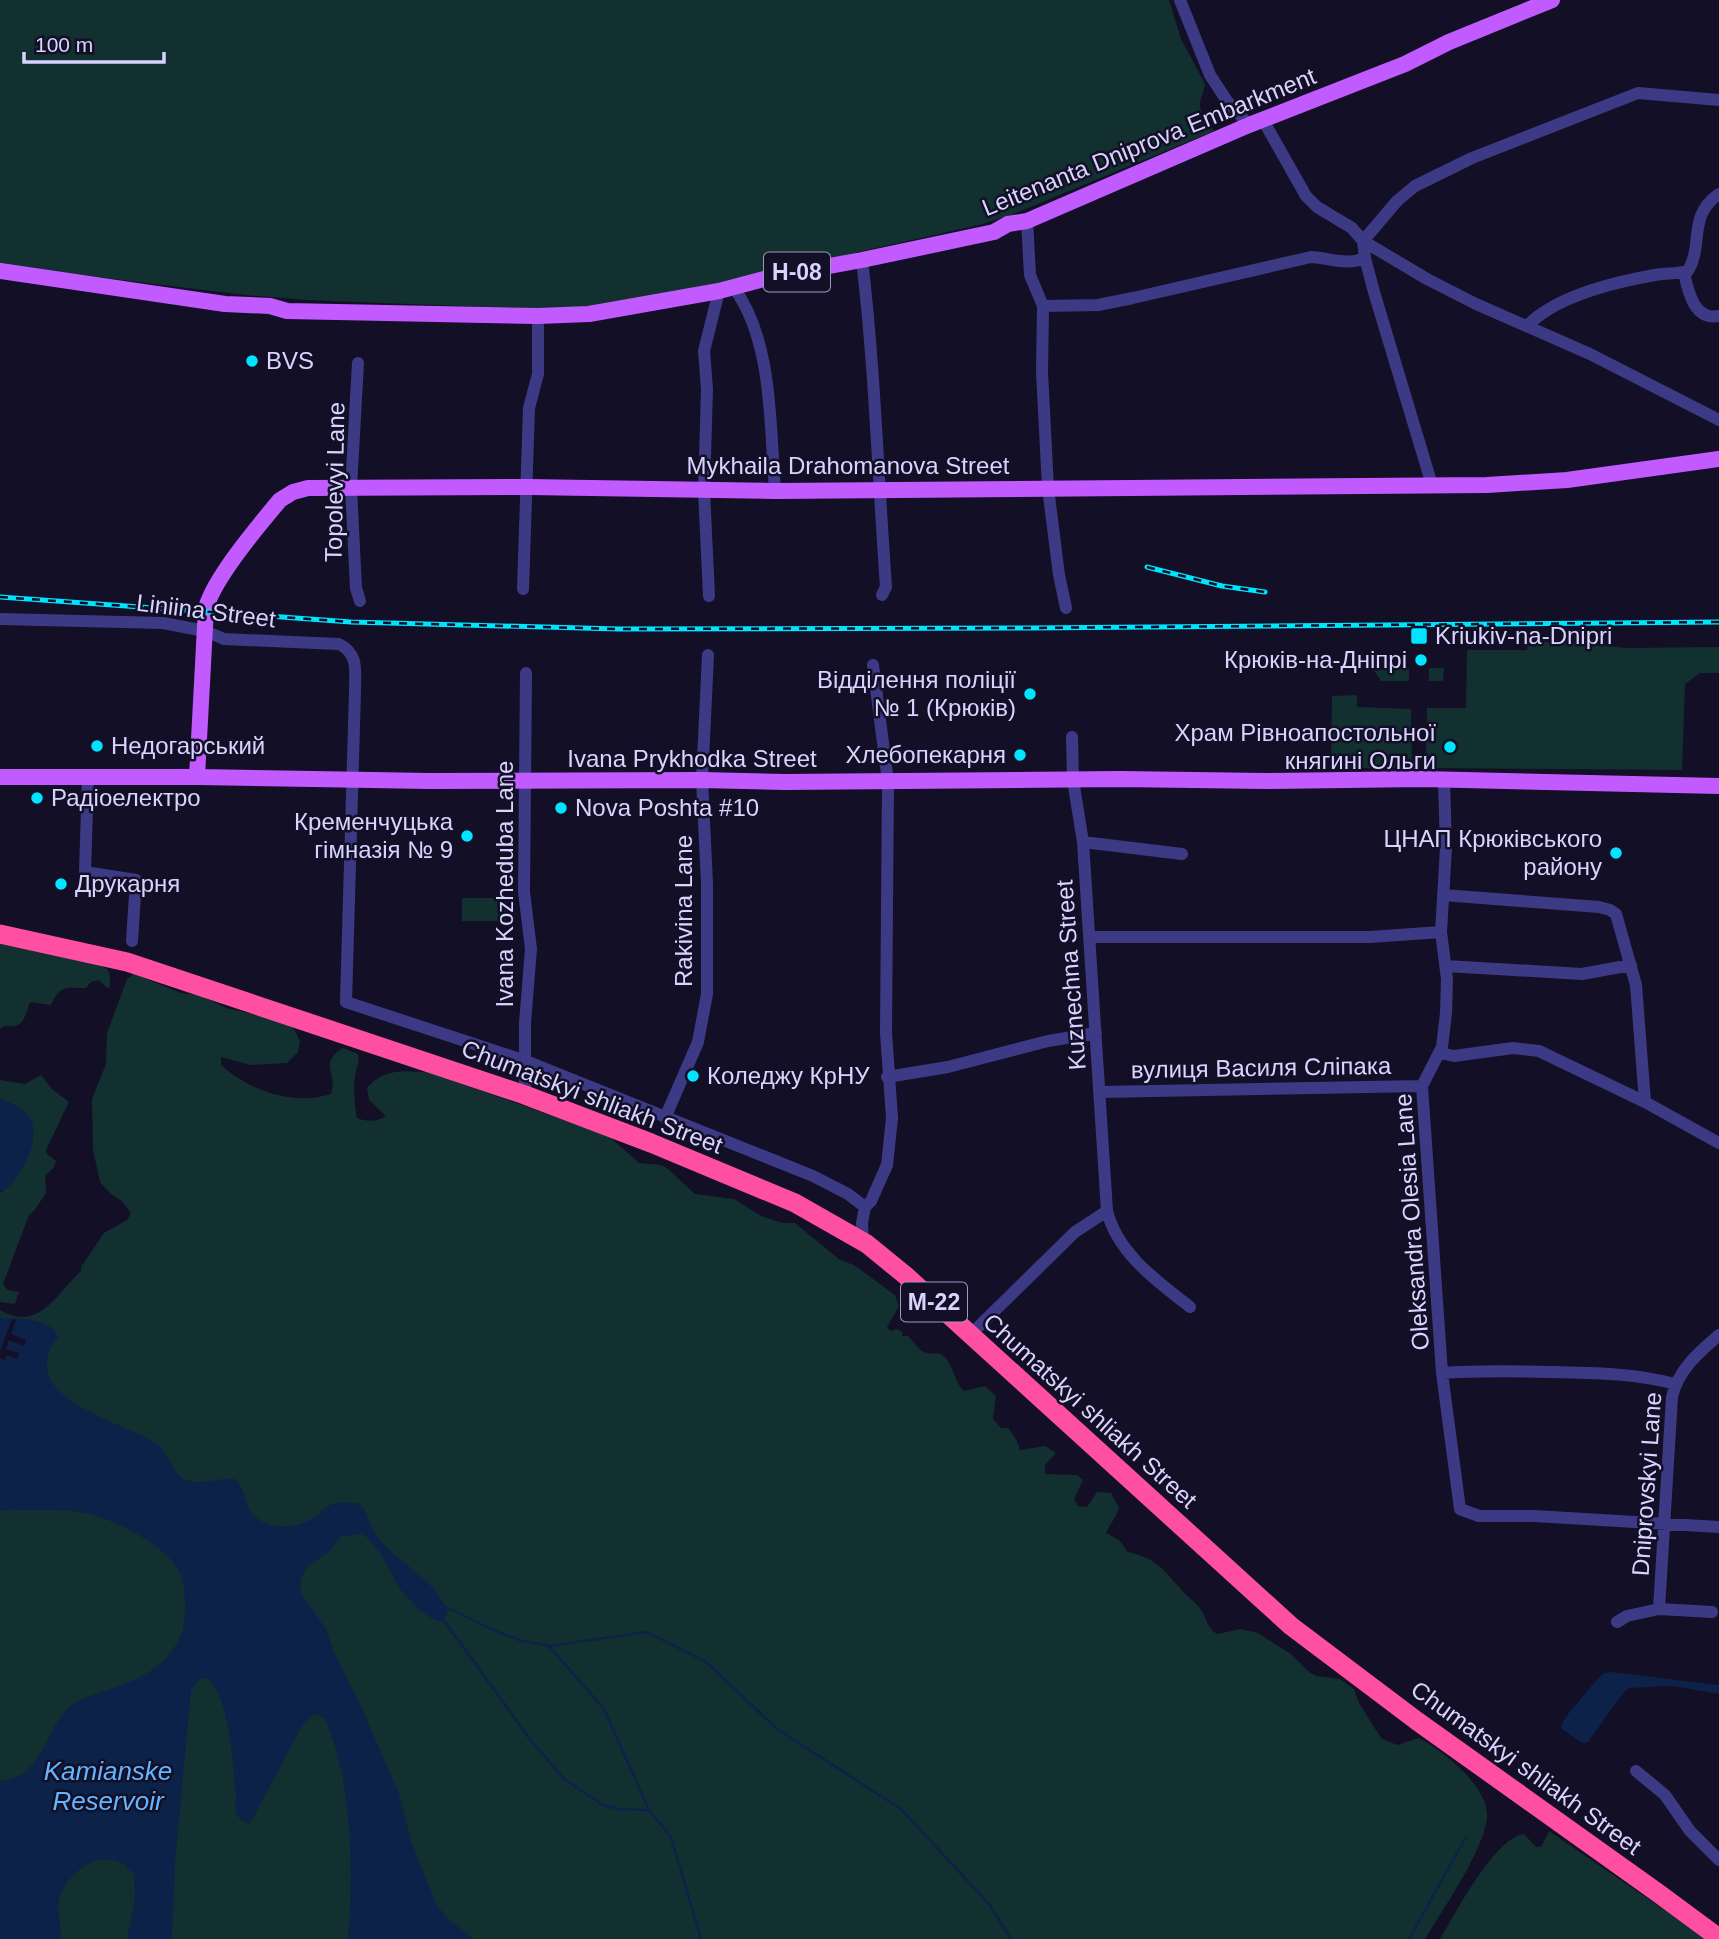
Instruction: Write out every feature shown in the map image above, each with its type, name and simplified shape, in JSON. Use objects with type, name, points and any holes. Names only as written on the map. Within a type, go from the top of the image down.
[{"type":"highway","name":"Chumatskyi shliakh Street","points":[[0,934],[127,962],[525,1095],[652,1143],[795,1203],[863,1242],[905,1275],[1291,1626],[1417,1721],[1719,1938]]},
{"type":"main road","name":"Leitenanta Dniprova Embarkment","points":[[0,271],[225,304],[270,306],[287,311],[538,316],[589,314],[727,290],[775,276],[994,232],[1008,224],[1027,221],[1256,122],[1405,64],[1449,42],[1552,0]]},
{"type":"main road","name":"Mykhaila Drahomanova Street","points":[[197,777],[206,608],[212,591],[280,500],[287,494],[308,488],[528,487],[775,491],[1525,484],[1719,459]]},
{"type":"main road","name":"Ivana Prykhodka Street","points":[[0,777],[888,782],[1444,780],[1719,786]]},
{"type":"street","points":[[1180,0],[1210,75],[1227,101],[1256,122],[1311,202],[1352,228],[1363,241],[1427,279],[1476,304],[1590,354],[1719,421]]},
{"type":"street","points":[[1432,485],[1365,258],[1363,241],[1407,192],[1436,174],[1472,158],[1638,93],[1719,100]]},
{"type":"street","points":[[1527,326],[1546,311],[1594,290],[1643,277],[1688,271],[1692,263],[1696,228],[1701,212],[1719,194]]},
{"type":"street","points":[[1027,221],[1030,275],[1043,306],[1042,372],[1048,488],[1066,608]]},
{"type":"street","points":[[1043,306],[1098,304],[1133,298],[1311,257],[1340,262],[1365,258]]},
{"type":"street","points":[[862,260],[870,326],[886,587],[882,595]]},
{"type":"street","points":[[1684,272],[1691,297],[1700,312],[1712,318],[1719,316]]},
{"type":"street","points":[[709,596],[704,491],[708,389],[704,351],[727,290],[751,317],[758,338],[767,392],[775,491]]},
{"type":"street","points":[[523,589],[529,408],[538,374],[538,316]]},
{"type":"street","name":"Topolevyi Lane","points":[[358,363],[351,488],[356,588],[360,601]]},
{"type":"street","name":"Liniina Street","points":[[0,619],[163,623],[205,631],[224,639],[250,642],[339,643],[348,649],[355,662],[352,779]]},
{"type":"street","name":"Rakivina Lane","points":[[665,1118],[698,1042],[707,994],[707,884],[702,780],[708,655]]},
{"type":"street","points":[[863,1242],[865,1207],[871,1201],[887,1166],[892,1118],[887,1077],[888,782],[873,665]]},
{"type":"street","name":"Ivana Kozheduba Lane","points":[[525,1095],[525,1023],[531,949],[524,892],[526,673]]},
{"type":"street","name":"Kuznechna Street","points":[[1072,737],[1073,780],[1083,842],[1107,1211],[1116,1234],[1133,1258],[1190,1307]]},
{"type":"street","points":[[88,777],[85,872],[136,880],[132,941]]},
{"type":"street","points":[[352,779],[346,1002],[526,1061],[813,1176],[848,1194],[865,1207]]},
{"type":"street","name":"Oleksandra Olesia Lane","points":[[1444,780],[1446,812],[1441,932],[1446,967],[1446,1013],[1440,1053],[1422,1086],[1442,1373],[1460,1509],[1479,1516],[1664,1523]]},
{"type":"street","points":[[1083,842],[1182,854]]},
{"type":"street","points":[[1443,895],[1605,908],[1616,914],[1631,965],[1638,1002],[1645,1102]]},
{"type":"street","points":[[1089,937],[1370,937],[1441,932]]},
{"type":"street","points":[[1446,967],[1582,974],[1631,965]]},
{"type":"street","points":[[887,1077],[948,1067],[1048,1041],[1096,1033]]},
{"type":"street","points":[[1440,1053],[1454,1056],[1519,1048],[1539,1051],[1645,1102],[1719,1143]]},
{"type":"street","name":"вулиця Василя Сліпака","points":[[1100,1093],[1422,1086]]},
{"type":"street","points":[[970,1335],[1076,1232],[1107,1211]]},
{"type":"street","name":"Dniprovskyi Lane","points":[[1617,1622],[1627,1616],[1659,1609],[1670,1409],[1675,1384],[1686,1366],[1719,1335]]},
{"type":"street","name":"Oleksandra Olesia Lane","points":[[1442,1373],[1592,1373],[1646,1378],[1675,1384]]},
{"type":"street","points":[[1664,1523],[1719,1527]]},
{"type":"street","points":[[1659,1609],[1712,1612]]},
{"type":"street","points":[[1636,1771],[1665,1795],[1690,1831],[1719,1860]]},
{"type":"green space","points":[[0,0],[1169,0],[1181,39],[1205,84],[1200,107],[1214,131],[1011,215],[979,225],[653,298],[591,309],[307,300],[245,295],[0,265]]},
{"type":"green space","points":[[1528,641],[1626,648],[1719,647],[1719,673],[1700,673],[1685,684],[1682,770],[1426,768],[1427,708],[1466,708],[1467,650],[1527,650]]},
{"type":"green space","points":[[1429,668],[1444,668],[1443,681],[1429,681]]},
{"type":"green space","points":[[1373,669],[1409,669],[1409,681],[1381,681]]},
{"type":"green space","points":[[1357,695],[1357,707],[1411,709],[1412,768],[1331,768],[1332,696]]},
{"type":"green space","points":[[462,898],[506,898],[506,921],[462,921]]},
{"type":"green space","points":[[0,943],[98,964],[107,969],[110,988],[99,980],[91,982],[86,988],[64,989],[57,994],[51,1005],[30,1002],[20,1024],[0,1029]]},
{"type":"green space","points":[[134,974],[181,993],[200,995],[226,1008],[284,1021],[294,1029],[300,1041],[298,1052],[287,1063],[251,1065],[221,1057],[221,1065],[258,1089],[301,1098],[331,1094],[330,1064],[336,1053],[343,1048],[358,1054],[354,1086],[357,1118],[372,1121],[386,1116],[369,1100],[367,1088],[374,1081],[396,1072],[431,1073],[603,1134],[639,1163],[667,1168],[695,1194],[734,1199],[761,1216],[782,1223],[795,1223],[840,1260],[854,1265],[895,1295],[899,1306],[887,1327],[891,1331],[897,1329],[903,1332],[902,1336],[908,1336],[924,1352],[945,1357],[964,1391],[985,1386],[996,1396],[993,1419],[1001,1428],[1008,1428],[1020,1450],[1045,1446],[1056,1453],[1045,1465],[1045,1474],[1077,1475],[1083,1480],[1074,1499],[1078,1506],[1087,1507],[1097,1492],[1111,1493],[1119,1508],[1106,1533],[1119,1540],[1128,1552],[1145,1557],[1162,1568],[1200,1608],[1214,1632],[1217,1634],[1241,1629],[1258,1633],[1291,1654],[1316,1676],[1340,1679],[1354,1689],[1359,1703],[1381,1738],[1397,1745],[1419,1738],[1452,1761],[1473,1782],[1486,1806],[1484,1832],[1461,1880],[1425,1939],[0,1939],[0,1310],[14,1316],[26,1317],[46,1307],[81,1271],[104,1233],[127,1220],[131,1213],[122,1201],[100,1182],[93,1150],[92,1099],[106,1064],[107,1033],[127,979]]},
{"type":"green space","points":[[41,1075],[53,1090],[69,1102],[46,1150],[56,1161],[45,1176],[46,1193],[29,1215],[3,1284],[7,1290],[19,1292],[15,1304],[0,1302],[0,1192],[3,1192],[15,1106],[0,1098],[0,1080],[25,1084]]},
{"type":"green space","points":[[1549,1831],[1707,1939],[1440,1939],[1477,1878],[1500,1848],[1524,1834],[1536,1847],[1541,1847]]},
{"type":"water","points":[[0,1098],[26,1113],[31,1120],[33,1138],[31,1150],[21,1172],[0,1192]]},
{"type":"water","name":"Kamianske Reservoir","points":[[0,1318],[33,1320],[55,1331],[58,1337],[47,1358],[49,1376],[60,1392],[78,1405],[157,1444],[181,1477],[192,1482],[235,1479],[242,1488],[251,1513],[261,1521],[274,1525],[302,1524],[330,1505],[358,1503],[374,1532],[386,1546],[425,1580],[442,1600],[448,1612],[442,1621],[420,1611],[400,1589],[382,1556],[368,1538],[361,1534],[342,1536],[328,1552],[307,1567],[301,1578],[301,1593],[327,1631],[399,1794],[411,1841],[436,1904],[449,1920],[474,1939],[348,1939],[351,1885],[346,1798],[334,1743],[325,1719],[313,1715],[302,1726],[254,1816],[249,1823],[244,1822],[238,1817],[236,1810],[232,1752],[221,1700],[207,1678],[201,1679],[191,1690],[175,1862],[172,1939],[127,1939],[135,1899],[134,1875],[122,1863],[102,1860],[92,1862],[74,1874],[62,1892],[59,1901],[61,1939],[0,1939],[0,1781],[24,1773],[33,1764],[58,1720],[70,1707],[131,1681],[150,1671],[167,1657],[180,1638],[185,1607],[179,1571],[168,1557],[146,1539],[92,1514],[48,1510],[0,1511]]},
{"type":"water","points":[[1612,1672],[1719,1685],[1719,1694],[1672,1686],[1629,1688],[1588,1742],[1582,1743],[1562,1729],[1561,1725],[1599,1677]]},
{"type":"pier","points":[[12,1319],[16,1320],[11,1334],[26,1340],[24,1346],[9,1340],[6,1349],[19,1353],[17,1359],[7,1355],[5,1360],[0,1358],[0,1352]]},
{"type":"waterway","points":[[446,1607],[522,1641],[549,1646],[647,1632],[706,1662],[777,1729],[901,1809],[989,1904],[1011,1939]]},
{"type":"waterway","points":[[443,1619],[529,1738],[565,1780],[603,1805],[620,1809],[649,1810],[671,1837],[701,1939]]},
{"type":"waterway","points":[[550,1647],[604,1709],[649,1810]]},
{"type":"waterway","points":[[1409,1939],[1466,1837]]},
{"type":"railway","points":[[1147,567],[1222,586],[1265,592]]},
{"type":"railway","points":[[0,597],[351,622],[619,629],[1719,622]]},
{"type":"place","name":"BVS","points":[[252,361]]},
{"type":"place","name":"Kriukiv-na-Dnipri","points":[[1419,636]]},
{"type":"place","name":"Крюків-на-Дніпрі","points":[[1421,660]]},
{"type":"place","name":"Відділення поліції № 1 (Крюків)","points":[[1030,694]]},
{"type":"place","name":"Недогарський","points":[[97,746]]},
{"type":"place","name":"Храм Рівноапостольної княгині Ольги","points":[[1450,747]]},
{"type":"place","name":"Хлебопекарня","points":[[1020,755]]},
{"type":"place","name":"Радіоелектро","points":[[37,798]]},
{"type":"place","name":"Nova Poshta #10","points":[[561,808]]},
{"type":"place","name":"Кременчуцька гімназія № 9","points":[[467,836]]},
{"type":"place","name":"ЦНАП Крюківського району","points":[[1616,853]]},
{"type":"place","name":"Друкарня","points":[[61,884]]},
{"type":"place","name":"Коледжу КрНУ","points":[[693,1076]]}]
